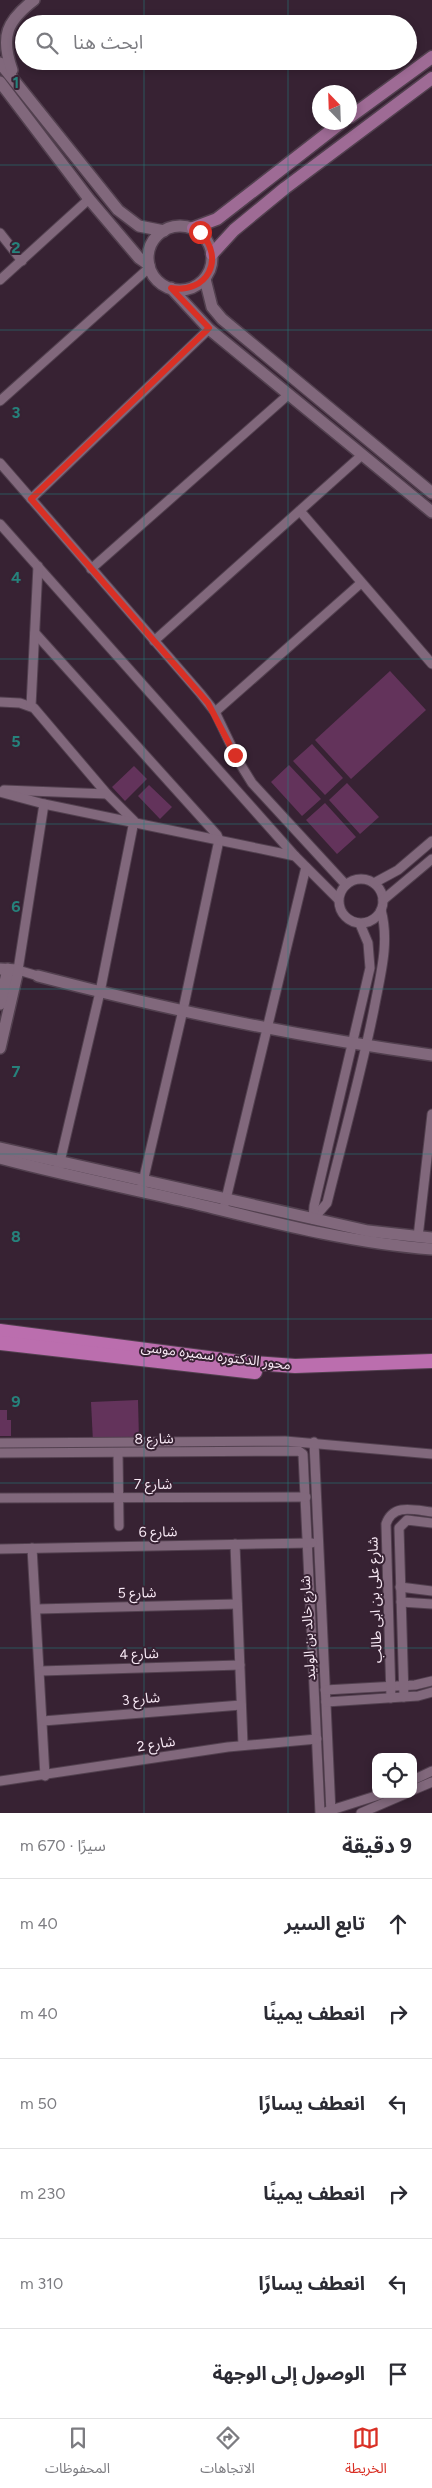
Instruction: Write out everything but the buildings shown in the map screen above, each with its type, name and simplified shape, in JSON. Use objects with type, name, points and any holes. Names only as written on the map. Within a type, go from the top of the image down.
[{"type":"main road","points":[[417,68],[432,57]]},
{"type":"main road","points":[[357,112],[414,70]]},
{"type":"main road","points":[[212,254],[234,230],[285,188],[432,78]]},
{"type":"main road","points":[[192,228],[217,219],[332,130]]},
{"type":"main road","name":"محور الدكتوره سميره موسى","points":[[0,1331],[239,1362],[295,1366],[432,1361]]},
{"type":"main road","name":"محور الدكتوره سميره موسى","points":[[0,1343],[266,1373],[325,1375],[432,1370]]},
{"type":"street","points":[[16,15],[34,0]]},
{"type":"street","points":[[15,16],[4,25],[2,63],[124,215],[147,229],[164,231],[183,226],[192,228],[206,239],[212,254],[210,271],[205,278],[189,288],[171,288]]},
{"type":"street","points":[[0,82],[89,199],[139,258],[150,266]]},
{"type":"street","points":[[0,280],[89,199]]},
{"type":"street","points":[[164,231],[153,242],[148,257],[150,266],[158,280],[171,288],[209,328],[288,395],[432,512]]},
{"type":"street","points":[[0,233],[22,261]]},
{"type":"street","points":[[0,401],[150,266]]},
{"type":"street","points":[[205,278],[212,308],[222,319],[432,493]]},
{"type":"street","points":[[31,499],[209,328]]},
{"type":"street","points":[[91,569],[288,395]]},
{"type":"street","points":[[154,642],[362,455]]},
{"type":"street","points":[[0,463],[215,712],[239,762],[252,783],[346,885]]},
{"type":"street","points":[[300,511],[432,664]]},
{"type":"street","points":[[0,524],[295,856],[338,899],[340,909],[346,918],[360,924],[375,919],[381,910],[383,900],[381,892],[374,883],[358,879],[346,885],[338,899]]},
{"type":"street","points":[[0,535],[11,536]]},
{"type":"street","points":[[31,706],[38,566]]},
{"type":"street","points":[[215,712],[361,584]]},
{"type":"street","points":[[35,633],[217,835],[219,840],[183,1010],[142,1186]]},
{"type":"street","points":[[0,702],[20,702],[31,706],[107,794],[134,821]]},
{"type":"street","points":[[0,792],[44,804],[134,821],[295,856]]},
{"type":"street","points":[[0,792],[107,794]]},
{"type":"street","points":[[0,1004],[44,804]]},
{"type":"street","points":[[59,1168],[100,992],[134,821]]},
{"type":"street","points":[[374,883],[398,870],[432,842]]},
{"type":"street","points":[[383,900],[432,859]]},
{"type":"street","points":[[224,1205],[306,867]]},
{"type":"street","points":[[312,1225],[326,1203],[366,1046],[385,948],[384,922],[381,910]]},
{"type":"street","points":[[312,1225],[370,960],[368,943],[360,924]]},
{"type":"street","points":[[8,973],[38,976],[100,992],[352,1045],[432,1055]]},
{"type":"street","points":[[0,1048],[8,973]]},
{"type":"street","points":[[418,1237],[432,1114]]},
{"type":"street","points":[[0,1148],[59,1168]]},
{"type":"street","points":[[0,1158],[59,1168],[312,1225],[432,1249]]},
{"type":"street","points":[[367,1236],[432,1238]]},
{"type":"street","points":[[0,1443],[314,1442],[432,1454]]},
{"type":"street","name":"شارع خالد بن الوليد","points":[[314,1442],[317,1543],[331,1812]]},
{"type":"street","name":"شارع 8","points":[[0,1453],[298,1451],[304,1457]]},
{"type":"street","points":[[118,1453],[119,1526]]},
{"type":"street","name":"شارع خالد بن الوليد","points":[[304,1457],[319,1813]]},
{"type":"street","name":"شارع 7","points":[[0,1498],[306,1497]]},
{"type":"street","name":"شارع على بن ابى طالب","points":[[391,1698],[386,1530],[388,1518],[402,1508],[432,1512]]},
{"type":"street","name":"شارع على بن ابى طالب","points":[[404,1697],[399,1528],[407,1520],[432,1523]]},
{"type":"street","name":"شارع 6","points":[[0,1549],[317,1543]]},
{"type":"street","points":[[235,1544],[243,1745]]},
{"type":"street","points":[[32,1548],[37,1609],[45,1776]]},
{"type":"street","points":[[400,1587],[432,1591]]},
{"type":"street","points":[[400,1602],[432,1604]]},
{"type":"street","name":"شارع 5","points":[[37,1609],[238,1604]]},
{"type":"street","points":[[389,1614],[401,1614]]},
{"type":"street","name":"شارع 4","points":[[40,1671],[240,1664]]},
{"type":"street","points":[[325,1690],[404,1686],[432,1680]]},
{"type":"street","points":[[326,1702],[404,1697],[432,1692]]},
{"type":"street","name":"شارع 3","points":[[42,1721],[241,1705]]},
{"type":"street","name":"شارع 2","points":[[0,1781],[45,1776],[243,1745],[317,1739]]},
{"type":"street","points":[[417,1778],[432,1771]]},
{"type":"street","points":[[417,1788],[432,1782]]},
{"type":"street","points":[[319,1813],[331,1812],[372,1798]]},
{"type":"street","points":[[361,1813],[396,1798]]},
{"type":"shaded area","points":[[390,671],[426,710],[351,779],[315,740]]},
{"type":"shaded area","points":[[312,744],[343,778],[325,795],[293,761]]},
{"type":"shaded area","points":[[289,765],[321,799],[302,816],[271,782]]},
{"type":"shaded area","points":[[134,766],[147,779],[125,801],[112,787]]},
{"type":"shaded area","points":[[347,783],[379,817],[360,834],[329,800]]},
{"type":"shaded area","points":[[149,785],[172,807],[160,819],[138,796]]},
{"type":"shaded area","points":[[325,803],[356,837],[337,854],[306,820]]},
{"type":"shaded area","points":[[138,1400],[139,1440],[93,1442],[91,1402]]},
{"type":"shaded area","points":[[0,1410],[7,1410],[7,1420],[11,1420],[11,1436],[0,1436]]},
{"type":"route","points":[[200,232],[210,246],[212,254],[210,271],[198,284],[189,288],[180,290],[171,288],[184,305],[209,328],[31,499],[154,642],[200,692],[215,712],[235,755]]}]
